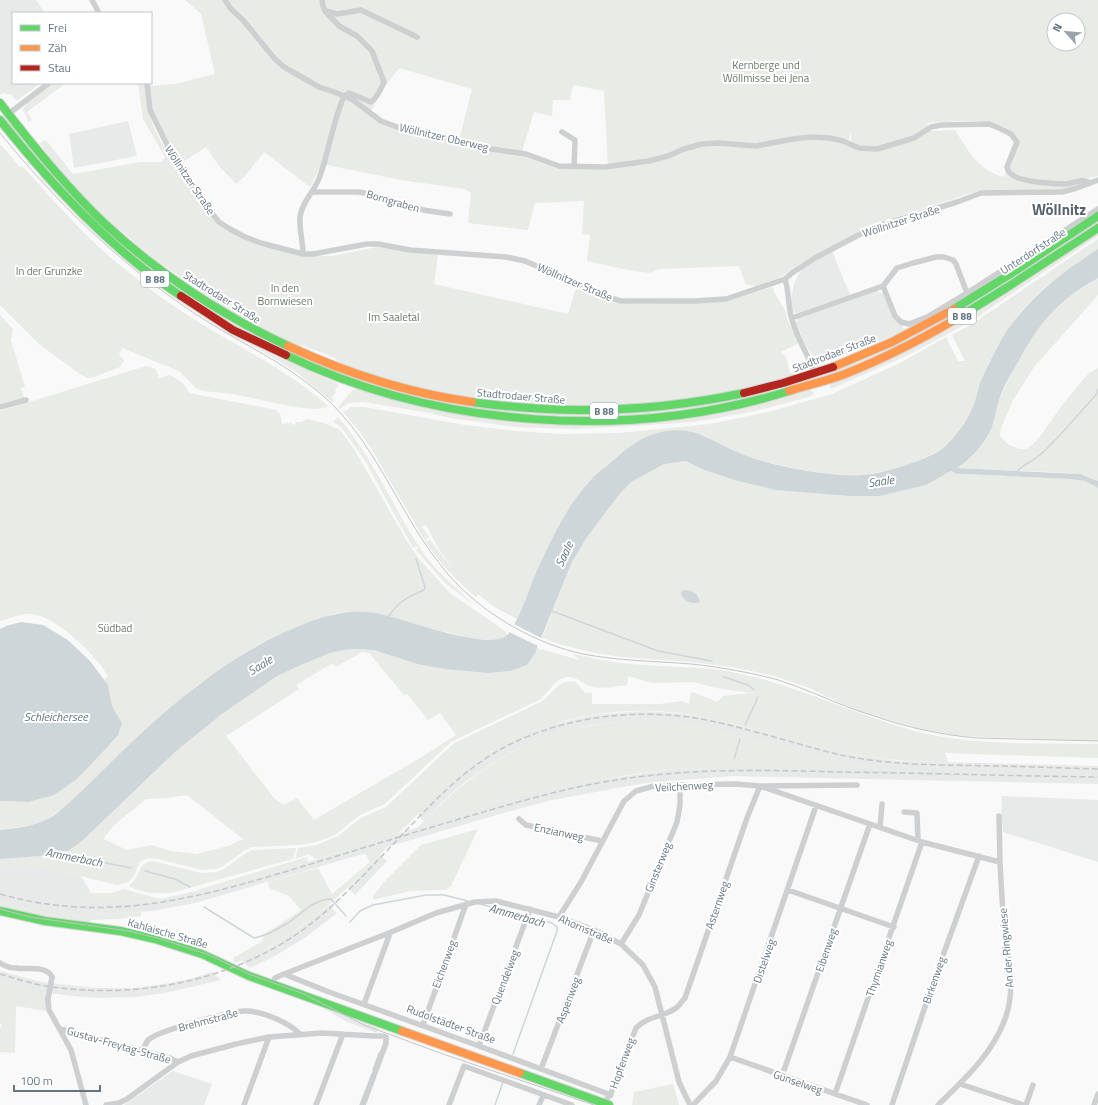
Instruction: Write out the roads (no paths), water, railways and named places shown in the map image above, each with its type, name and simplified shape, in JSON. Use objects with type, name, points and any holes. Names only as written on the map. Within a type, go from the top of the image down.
[{"type":"main road","name":"Stadtrodaer Straße","points":[[0,103],[48,162],[86,205],[114,233],[143,257],[203,300],[249,328],[302,354],[354,374],[394,386],[449,399],[506,407],[566,411],[622,410],[700,402],[769,387],[813,374],[862,356],[934,320],[1008,275],[1098,216]]},
{"type":"main road","name":"Stadtrodaer Straße","points":[[0,120],[39,168],[81,214],[108,240],[156,279],[194,306],[246,337],[294,361],[350,384],[410,401],[463,412],[507,418],[578,422],[639,420],[693,414],[745,404],[815,384],[861,367],[912,344],[960,317],[1098,228]]},
{"type":"main road","points":[[813,374],[815,384]]},
{"type":"main road","name":"Kahlaische Straße","points":[[0,911],[45,921],[120,931],[155,939],[202,954],[249,976],[322,1003]]},
{"type":"main road","name":"Rudolstädter Straße","points":[[322,1003],[601,1103]]},
{"type":"street","points":[[92,0],[98,12]]},
{"type":"street","name":"Wöllnitzer Oberweg","points":[[225,0],[274,58],[284,67],[319,87],[337,92],[359,104],[381,121],[397,127],[444,137],[471,146],[526,154],[559,166],[604,167],[649,161],[702,144],[719,143],[756,146],[793,139],[830,138],[843,141],[859,148],[877,149],[914,138],[931,127],[942,124],[989,124],[1011,134],[1017,142],[1007,167],[1008,172],[1012,176],[1027,180],[1064,184],[1085,181],[1090,184]]},
{"type":"street","name":"Wöllnitzer Oberweg","points":[[322,0],[325,11],[339,26],[357,36],[372,51],[384,82],[374,100],[371,102],[349,93],[344,96]]},
{"type":"street","points":[[325,11],[337,14],[361,10],[416,37]]},
{"type":"street","points":[[0,120],[48,84]]},
{"type":"street","name":"Wöllnitzer Straße","points":[[148,84],[150,110],[175,161],[219,222],[230,230],[245,237],[283,250],[303,254],[313,254],[367,244],[378,244],[410,250],[506,257],[539,266],[604,296],[621,300],[696,301],[726,299],[785,279],[815,258],[872,228],[958,202],[981,193],[1062,192],[1090,184],[1098,180]]},
{"type":"street","points":[[303,254],[300,217],[303,205],[317,185],[321,175],[335,122],[344,96]]},
{"type":"street","points":[[562,132],[575,140],[574,167]]},
{"type":"street","name":"Borngraben","points":[[312,192],[358,192],[372,194],[423,210],[450,214]]},
{"type":"street","name":"Unterdorfstraße","points":[[882,286],[895,316],[901,322],[909,324],[927,317],[967,293],[1098,209]]},
{"type":"street","points":[[792,318],[882,286],[897,268],[936,257],[944,257],[953,260],[967,293]]},
{"type":"street","points":[[785,279],[788,288],[788,304],[792,318],[812,366],[813,374]]},
{"type":"street","points":[[0,407],[26,400]]},
{"type":"street","name":"Veilchenweg","points":[[559,917],[581,882],[624,801],[636,791],[654,786],[680,784],[735,784],[760,786],[857,785]]},
{"type":"street","name":"Ginsterweg","points":[[621,944],[639,915],[677,822],[680,805],[680,784]]},
{"type":"street","points":[[760,786],[920,841],[1000,862]]},
{"type":"street","name":"Asternweg","points":[[662,1014],[677,1008],[685,998],[747,818],[760,786]]},
{"type":"street","points":[[880,828],[882,804]]},
{"type":"street","name":"Distelweg","points":[[691,1105],[716,1081],[730,1057],[816,806]]},
{"type":"street","points":[[904,812],[917,813],[920,841]]},
{"type":"street","name":"An der Ringwiese","points":[[938,1105],[960,1084],[979,1062],[994,1041],[1005,1019],[1010,1003],[1011,974],[1003,913],[999,816]]},
{"type":"street","name":"Enzianweg","points":[[519,819],[526,825],[602,841]]},
{"type":"street","name":"Eibenweg","points":[[782,1076],[870,824]]},
{"type":"street","name":"Thymianweg","points":[[835,1094],[894,927],[920,841]]},
{"type":"street","name":"Birkenweg","points":[[892,1105],[935,976],[979,856]]},
{"type":"street","points":[[788,890],[894,927]]},
{"type":"street","name":"Ahornstraße","points":[[272,984],[275,978],[284,974],[389,934],[436,913],[467,903],[496,901],[529,914],[559,917],[594,930],[621,944],[643,965],[655,986],[679,1082],[691,1105]]},
{"type":"street","name":"Eichenweg","points":[[422,1025],[467,903]]},
{"type":"street","name":"Quendelweg","points":[[479,1046],[529,914]]},
{"type":"street","name":"Aspenweg","points":[[541,1069],[594,930]]},
{"type":"street","points":[[364,1004],[389,934]]},
{"type":"street","points":[[0,963],[17,969],[44,970],[50,973],[52,977],[48,1008],[71,1050],[86,1105]]},
{"type":"street","name":"Rudolstädter Straße","points":[[284,974],[329,992],[611,1093]]},
{"type":"street","name":"Brehmstraße","points":[[142,1051],[148,1040],[163,1033],[195,1022],[234,1012],[246,1011],[266,1016],[287,1024],[300,1034]]},
{"type":"street","name":"Hopfenweg","points":[[601,1103],[611,1093],[636,1028],[652,1017],[662,1014]]},
{"type":"street","points":[[383,1036],[388,1026]]},
{"type":"street","name":"Gustav-Freytag-Straße","points":[[60,1029],[170,1058],[178,1062]]},
{"type":"street","points":[[106,1105],[119,1103],[127,1099],[178,1062],[204,1052],[269,1037],[300,1034],[322,1033],[383,1036]]},
{"type":"street","points":[[316,1105],[344,1034]]},
{"type":"street","points":[[363,1105],[386,1043],[386,1037],[383,1036]]},
{"type":"street","points":[[244,1105],[269,1037]]},
{"type":"street","name":"Günselweg","points":[[730,1057],[867,1105]]},
{"type":"street","points":[[449,1105],[464,1066],[543,1096],[572,1105]]},
{"type":"street","points":[[960,1084],[1021,1105],[1033,1085]]},
{"type":"street","points":[[1094,1105],[1098,1094]]},
{"type":"street","points":[[539,1105],[543,1096]]},
{"type":"water","name":"Saale","points":[[1098,249],[1098,278],[1084,286],[1061,304],[1042,324],[1026,348],[1005,385],[999,400],[992,427],[986,439],[968,460],[957,468],[1080,474],[1098,481],[1098,488],[1085,481],[1070,479],[957,474],[951,471],[926,485],[880,496],[848,496],[775,490],[734,480],[702,469],[686,461],[664,464],[631,482],[618,496],[587,537],[572,562],[535,653],[527,665],[510,671],[488,673],[445,669],[417,664],[374,650],[355,649],[330,653],[277,676],[222,714],[175,752],[81,842],[68,851],[40,856],[0,859],[0,830],[35,824],[55,815],[148,727],[200,683],[239,657],[279,635],[322,617],[342,613],[360,612],[379,614],[448,633],[484,640],[498,639],[507,635],[518,617],[551,541],[565,515],[581,491],[599,472],[631,446],[648,436],[661,432],[683,430],[701,435],[737,452],[765,462],[799,470],[833,474],[863,475],[881,472],[908,465],[934,454],[951,441],[966,421],[973,406],[980,383],[993,356],[1008,329],[1017,317],[1027,305],[1060,275]]},
{"type":"water","points":[[684,590],[690,591],[698,596],[700,602],[690,603],[685,600],[681,592]]},
{"type":"water","name":"Schleichersee","points":[[21,622],[43,625],[68,640],[90,661],[108,685],[112,706],[122,723],[118,735],[99,756],[77,779],[54,795],[28,802],[0,801],[0,629]]},
{"type":"waterway","points":[[1016,472],[1035,459],[1056,440],[1096,395],[1098,389]]},
{"type":"waterway","points":[[389,616],[404,600],[424,590],[425,587],[416,559]]},
{"type":"waterway","points":[[552,611],[658,651],[712,661]]},
{"type":"waterway","points":[[724,677],[748,685],[754,690]]},
{"type":"waterway","points":[[745,725],[757,697]]},
{"type":"waterway","points":[[734,759],[740,739]]},
{"type":"waterway","name":"Ammerbach","points":[[56,853],[131,868]]},
{"type":"waterway","name":"Ammerbach","points":[[145,871],[175,879],[190,887]]},
{"type":"waterway","name":"Ammerbach","points":[[350,922],[360,911],[373,905],[426,895],[444,895],[468,901]]},
{"type":"waterway","name":"Ammerbach","points":[[204,907],[254,938],[276,930],[319,901],[331,899],[346,916]]},
{"type":"waterway","name":"Ammerbach","points":[[480,904],[552,923],[557,927],[557,931],[513,1054]]},
{"type":"waterway","points":[[373,1070],[379,1053]]},
{"type":"waterway","points":[[360,1105],[372,1074]]},
{"type":"waterway","name":"Ammerbach","points":[[495,1105],[503,1082]]},
{"type":"tram line","points":[[0,133],[21,159],[66,207],[115,253],[140,274],[194,313],[291,371],[321,394],[342,415],[360,438],[439,563],[458,585],[471,597],[500,619],[516,628],[549,644],[583,654],[624,659],[702,665],[775,679],[799,687],[847,707],[910,727],[937,733],[977,738],[1098,741]]},
{"type":"tram line","points":[[0,909],[30,917],[129,931],[161,939],[207,954],[249,974],[304,994],[364,1025],[443,1054],[594,1105]]},
{"type":"railway","points":[[0,974],[46,986],[79,990],[113,990],[147,988],[181,983],[213,974],[245,962],[276,947],[304,929],[324,913],[352,887],[445,791],[482,761],[502,749],[544,730],[585,720],[647,714],[689,717],[730,725],[832,753],[886,762],[936,765],[1098,769]]},
{"type":"railway","points":[[0,894],[42,903],[84,907],[124,906],[164,902],[243,884],[548,794],[616,780],[672,773],[756,770],[1098,777]]},
{"type":"district","name":"Wöllnitz","points":[[1059,209]]},
{"type":"park label","name":"Kernberge und Wöllmisse bei Jena","points":[[766,71]]},
{"type":"park label","name":"In der Grunzke","points":[[49,271]]},
{"type":"park label","name":"In den Bornwiesen","points":[[285,294]]},
{"type":"park label","name":"Im Saaletal","points":[[394,317]]},
{"type":"park label","name":"Südbad","points":[[115,628]]}]
